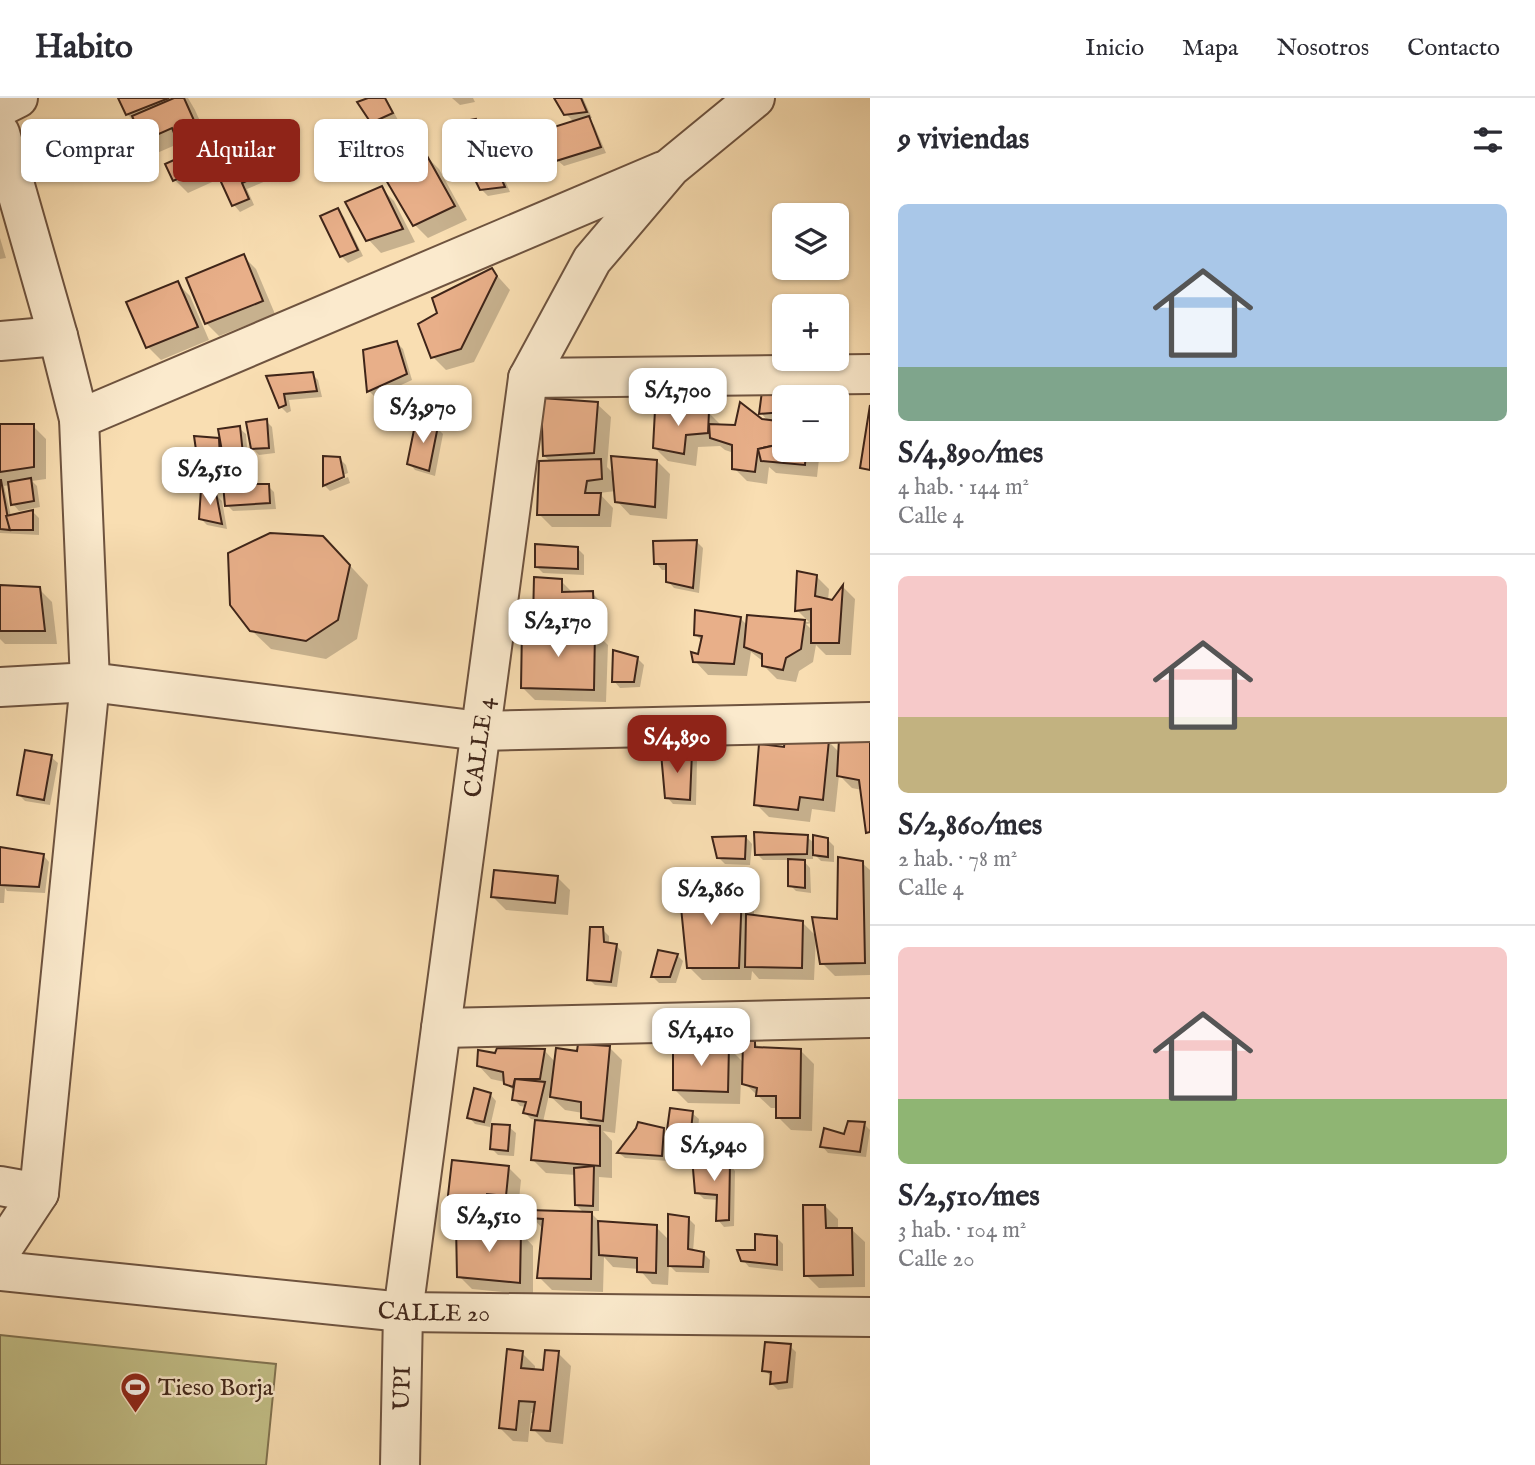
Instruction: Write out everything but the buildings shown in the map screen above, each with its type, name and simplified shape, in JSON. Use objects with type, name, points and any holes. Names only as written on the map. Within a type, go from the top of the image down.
[{"type":"street","points":[[0,107],[18,98]]},
{"type":"street","name":"CALLE 4","points":[[403,1312],[528,378],[592,260],[671,167],[755,98]]},
{"type":"street","points":[[0,133],[79,419],[90,682],[39,1193],[0,1252]]},
{"type":"street","points":[[79,419],[671,167]]},
{"type":"street","points":[[0,341],[58,336]]},
{"type":"street","points":[[528,378],[870,374]]},
{"type":"street","points":[[0,687],[90,682],[480,731],[870,722]]},
{"type":"street","points":[[441,1028],[870,1017]]},
{"type":"street","points":[[0,1186],[39,1193]]},
{"type":"street","name":"CALLE 20","points":[[0,1271],[403,1312],[870,1317]]},
{"type":"street","name":"UPI","points":[[400,1465],[403,1312]]},
{"type":"shaded area","name":"Tieso Borja","points":[[0,1335],[276,1364],[266,1465],[0,1465]]},
{"type":"place","name":"Tieso Borja","points":[[135,1414]]}]
